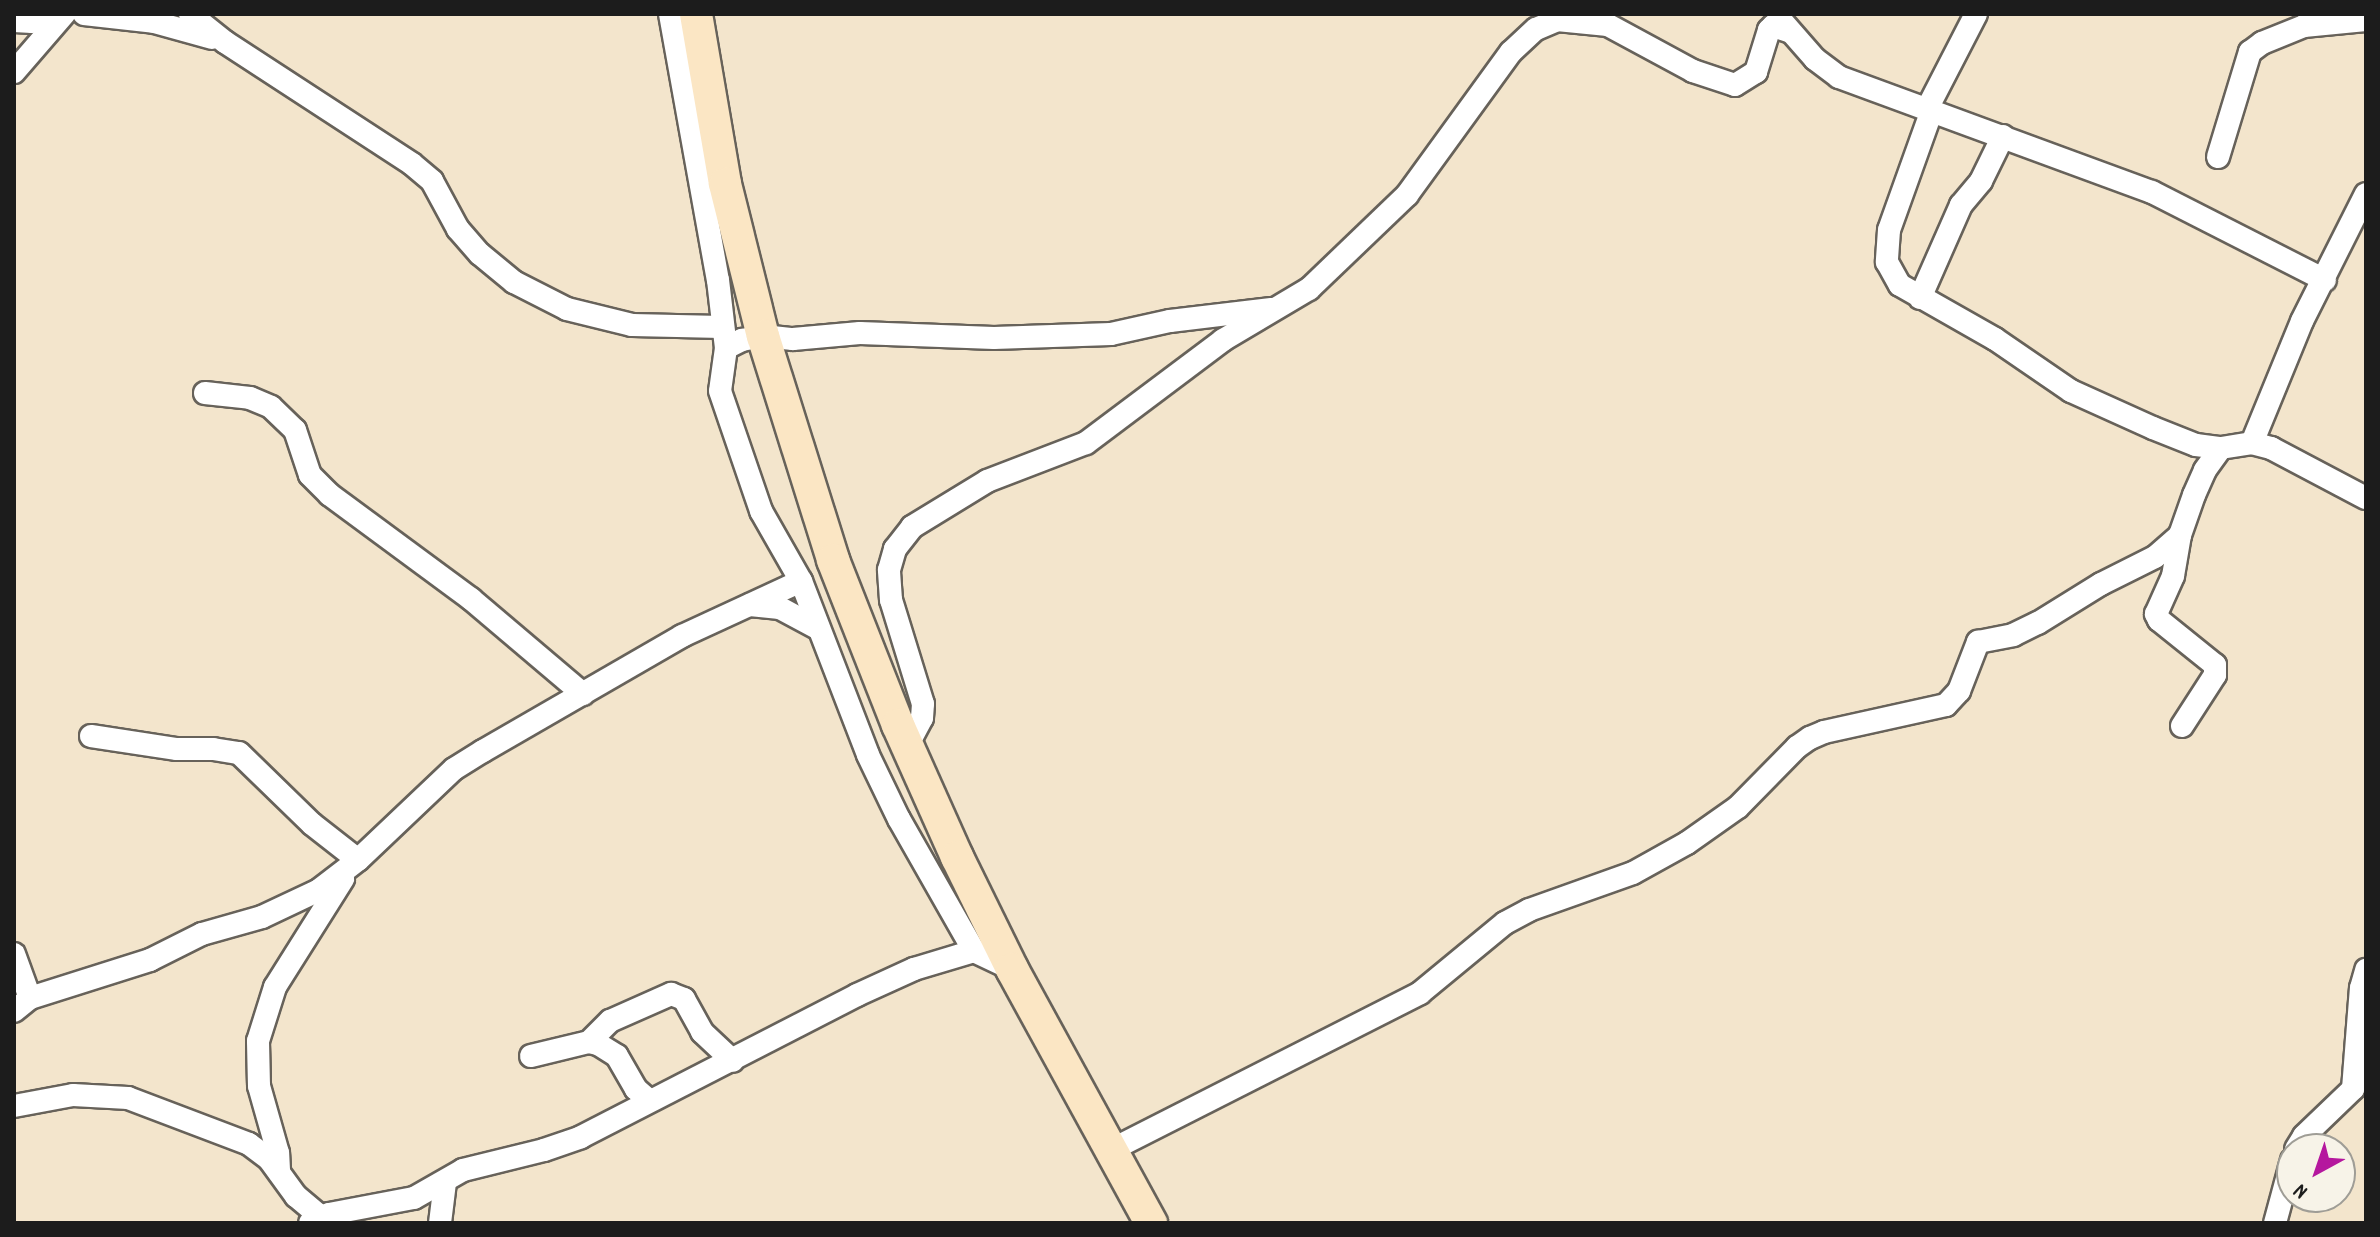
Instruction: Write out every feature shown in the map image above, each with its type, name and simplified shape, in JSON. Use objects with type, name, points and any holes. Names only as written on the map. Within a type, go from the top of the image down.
[{"type":"main road","points":[[696,14],[725,184],[763,336],[833,560],[907,746],[1012,969],[1151,1223]]},
{"type":"street","points":[[14,21],[32,22],[62,14]]},
{"type":"street","points":[[14,72],[62,14]]},
{"type":"street","points":[[84,14],[154,22],[225,42]]},
{"type":"street","points":[[190,14],[225,42],[412,164],[432,181],[458,229],[480,254],[514,282],[567,309],[632,325],[742,340],[763,336],[793,339],[860,333],[994,338],[1111,334],[1170,321],[1276,308]]},
{"type":"street","points":[[670,14],[718,280],[724,338],[720,391],[761,511],[801,581],[868,755],[892,805],[974,951],[1012,969]]},
{"type":"street","points":[[1976,14],[1929,110],[1889,230],[1887,262],[1900,285],[1995,339],[2071,391],[2196,445],[2221,448],[2252,443],[2294,459],[2366,498]]},
{"type":"street","points":[[907,746],[922,718],[923,704],[891,600],[889,570],[895,549],[912,527],[987,481],[1086,443],[1195,360],[1309,289],[1391,213],[1423,176],[1449,134],[1511,52],[1536,29],[1557,20],[1596,22],[1642,41],[1693,71],[1735,85],[1756,72],[1769,30],[1783,22],[1839,77],[2152,192],[2325,280]]},
{"type":"street","points":[[2218,157],[2250,52],[2271,38],[2304,26],[2366,20]]},
{"type":"street","points":[[1920,298],[1961,205],[1981,181],[2003,136]]},
{"type":"street","points":[[2252,443],[2302,321],[2366,195]]},
{"type":"street","points":[[205,393],[250,398],[271,407],[295,430],[310,475],[330,495],[471,599],[583,694]]},
{"type":"street","points":[[2182,726],[2210,684],[2215,670],[2212,660],[2168,627],[2156,614],[2173,576],[2180,535],[2205,470],[2221,448]]},
{"type":"street","points":[[1113,1149],[1420,993],[1505,923],[1529,910],[1633,873],[1687,843],[1738,807],[1797,747],[1810,738],[1824,732],[1946,705],[1959,691],[1978,642],[2013,635],[2038,623],[2101,584],[2155,557],[2180,535]]},
{"type":"street","points":[[14,954],[22,1005],[150,960],[202,934],[262,917],[319,890],[355,862],[454,769],[682,636],[801,581]]},
{"type":"street","points":[[750,605],[780,608],[819,629]]},
{"type":"street","points":[[91,736],[177,749],[239,753],[355,862]]},
{"type":"street","points":[[279,1170],[278,1153],[259,1086],[257,1067],[261,1031],[275,987],[355,862]]},
{"type":"street","points":[[14,1106],[73,1095],[128,1098],[249,1144],[279,1170],[316,1220],[414,1198],[463,1170],[544,1150],[581,1137],[914,969],[974,951]]},
{"type":"street","points":[[2307,1133],[2353,1089],[2364,982]]},
{"type":"street","points":[[531,1056],[589,1042],[610,1021],[671,994],[684,999],[702,1032],[733,1061]]},
{"type":"street","points":[[589,1042],[610,1049],[636,1089],[650,1101]]},
{"type":"street","points":[[440,1223],[445,1182]]}]
